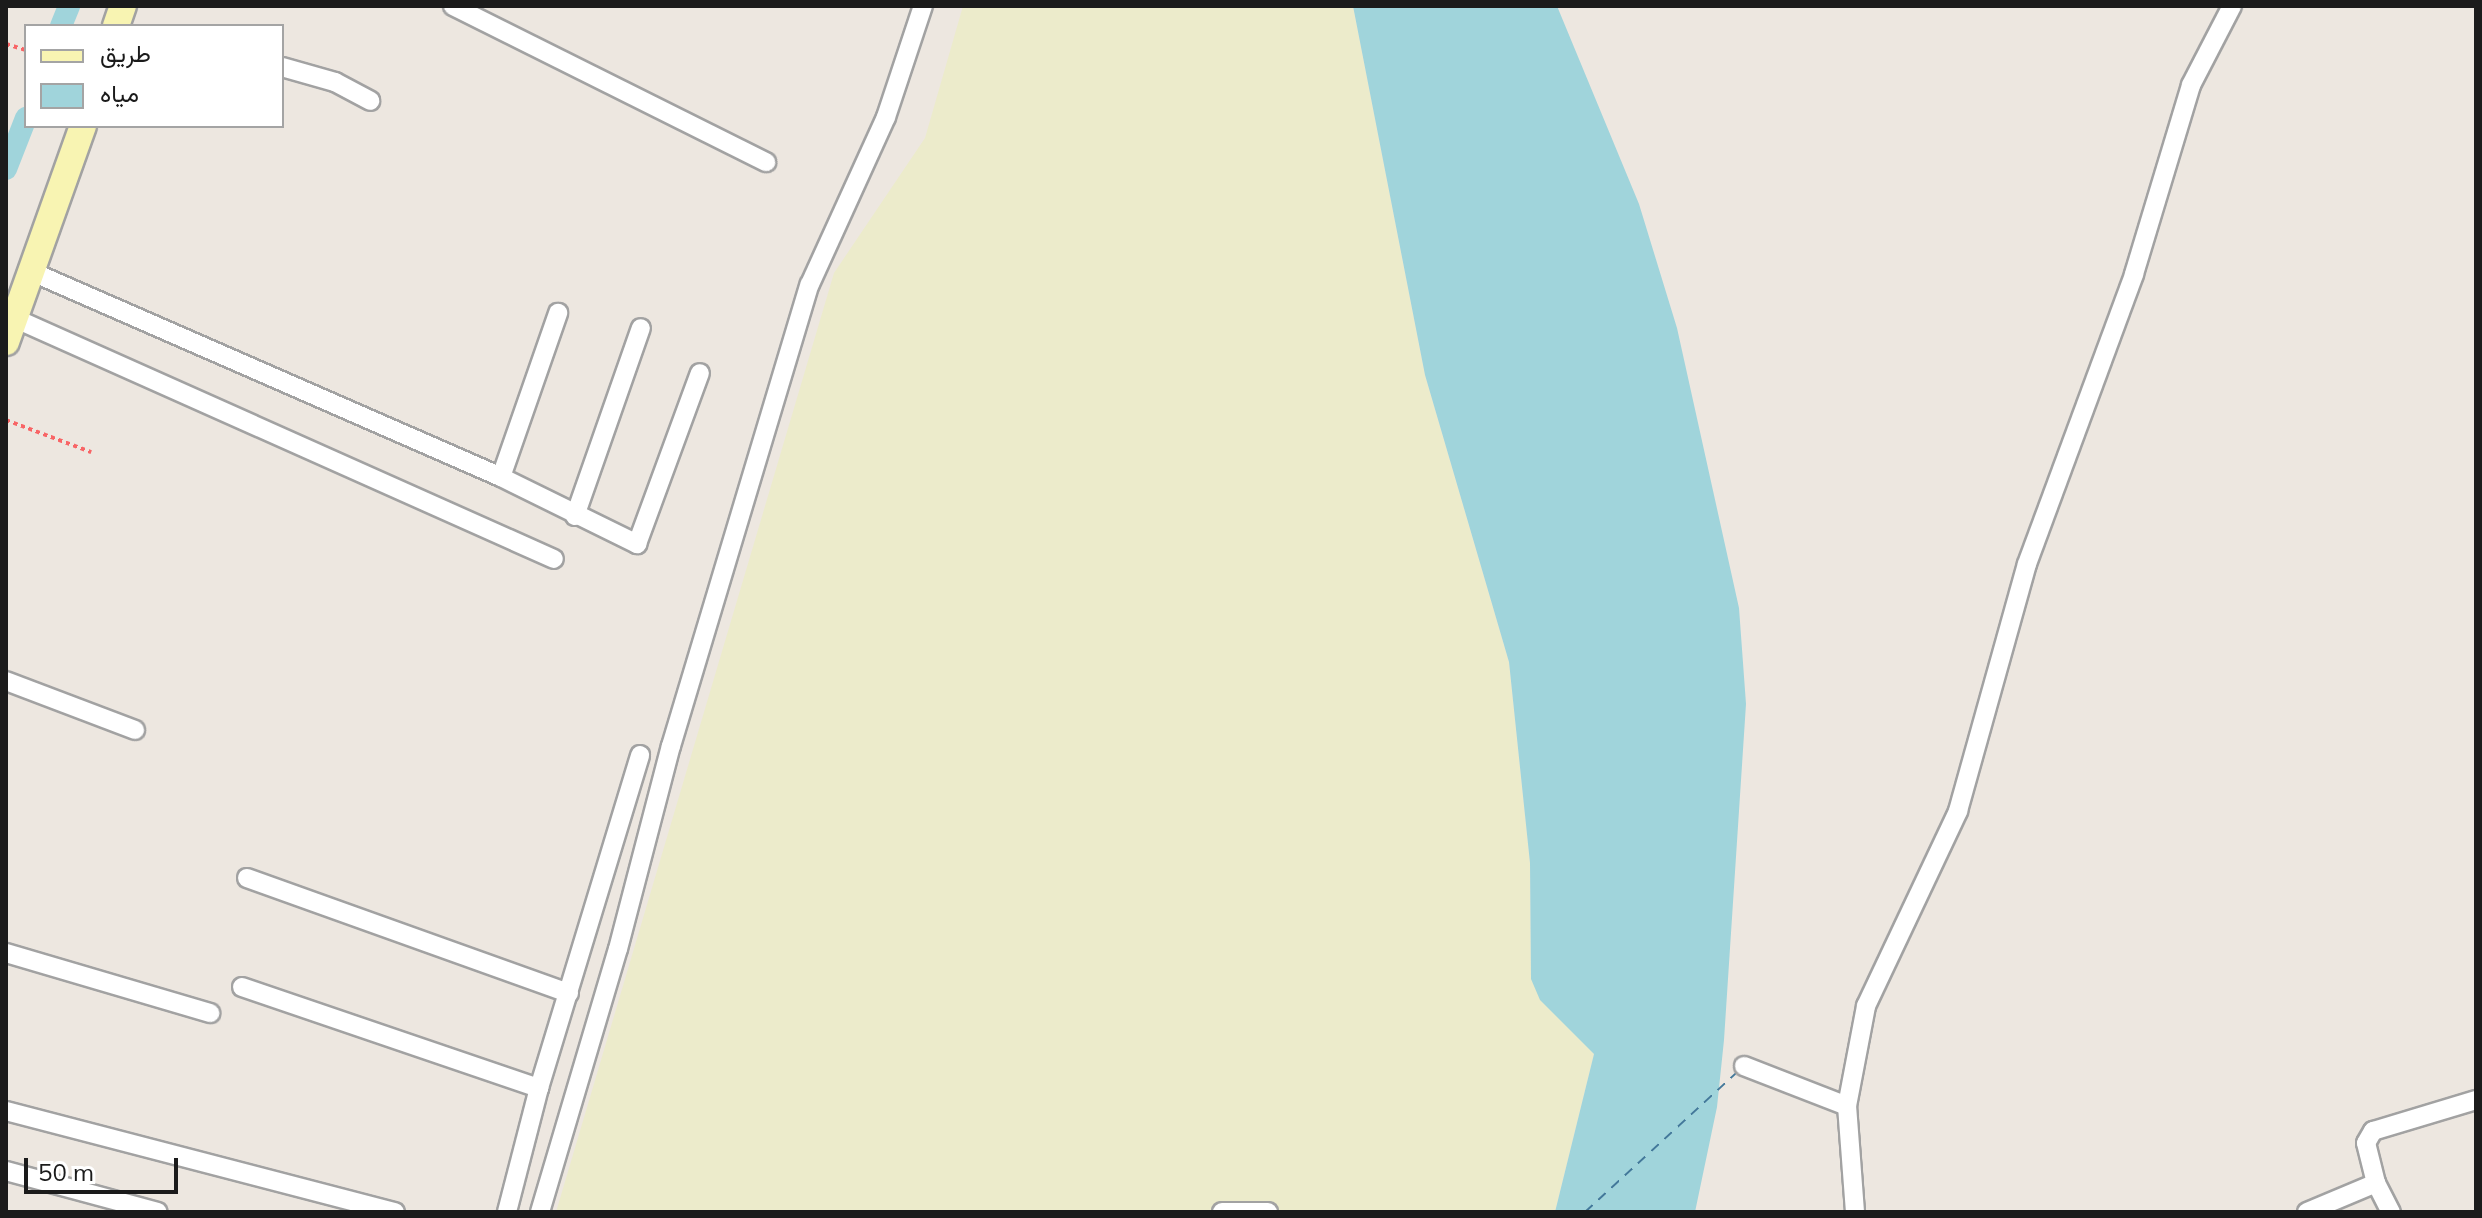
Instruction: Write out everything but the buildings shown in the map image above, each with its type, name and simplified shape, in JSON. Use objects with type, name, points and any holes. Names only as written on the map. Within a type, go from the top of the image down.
[{"type":"street","points":[[453,6],[766,162]]},
{"type":"street","points":[[540,1212],[618,949],[671,746],[810,284],[886,117],[923,6]]},
{"type":"street","points":[[1855,1212],[1847,1106],[1866,1006],[1958,811],[2023,575],[2134,274],[2191,85],[2232,6]]},
{"type":"street","points":[[284,68],[335,82],[370,101]]},
{"type":"street","points":[[82,128],[10,330],[554,559]]},
{"type":"street","points":[[30,271],[501,477],[575,516],[640,543],[700,373]]},
{"type":"street","points":[[501,477],[558,313]]},
{"type":"street","points":[[575,516],[641,328]]},
{"type":"street","points":[[6,681],[135,730]]},
{"type":"street","points":[[507,1212],[539,1088],[640,755]]},
{"type":"street","points":[[247,878],[569,993]]},
{"type":"street","points":[[6,953],[210,1013]]},
{"type":"street","points":[[242,987],[539,1088]]},
{"type":"street","points":[[1744,1066],[1847,1106]]},
{"type":"street","points":[[2391,1212],[2376,1183],[2366,1143],[2369,1133],[2476,1100]]},
{"type":"street","points":[[6,1111],[395,1212]]},
{"type":"street","points":[[6,1171],[158,1212]]},
{"type":"street","points":[[2307,1212],[2376,1183]]},
{"type":"street","points":[[1222,1212],[1268,1212]]},
{"type":"path","points":[[6,420],[91,452]]},
{"type":"green space","points":[[963,6],[1353,6],[1425,375],[1509,662],[1530,863],[1531,979],[1594,1054],[1555,1212],[556,1212],[834,273],[925,138]]},
{"type":"water","points":[[1353,6],[1557,6],[1639,204],[1677,328],[1739,608],[1746,704],[1724,1040],[1717,1107],[1695,1212],[1555,1212],[1594,1054],[1540,1000],[1531,979],[1530,863],[1509,662],[1425,375]]},
{"type":"waterway","points":[[62,24],[69,6]]},
{"type":"waterway","points":[[6,169],[24,123]]},
{"type":"ferry route","points":[[1585,1212],[1737,1072]]}]
